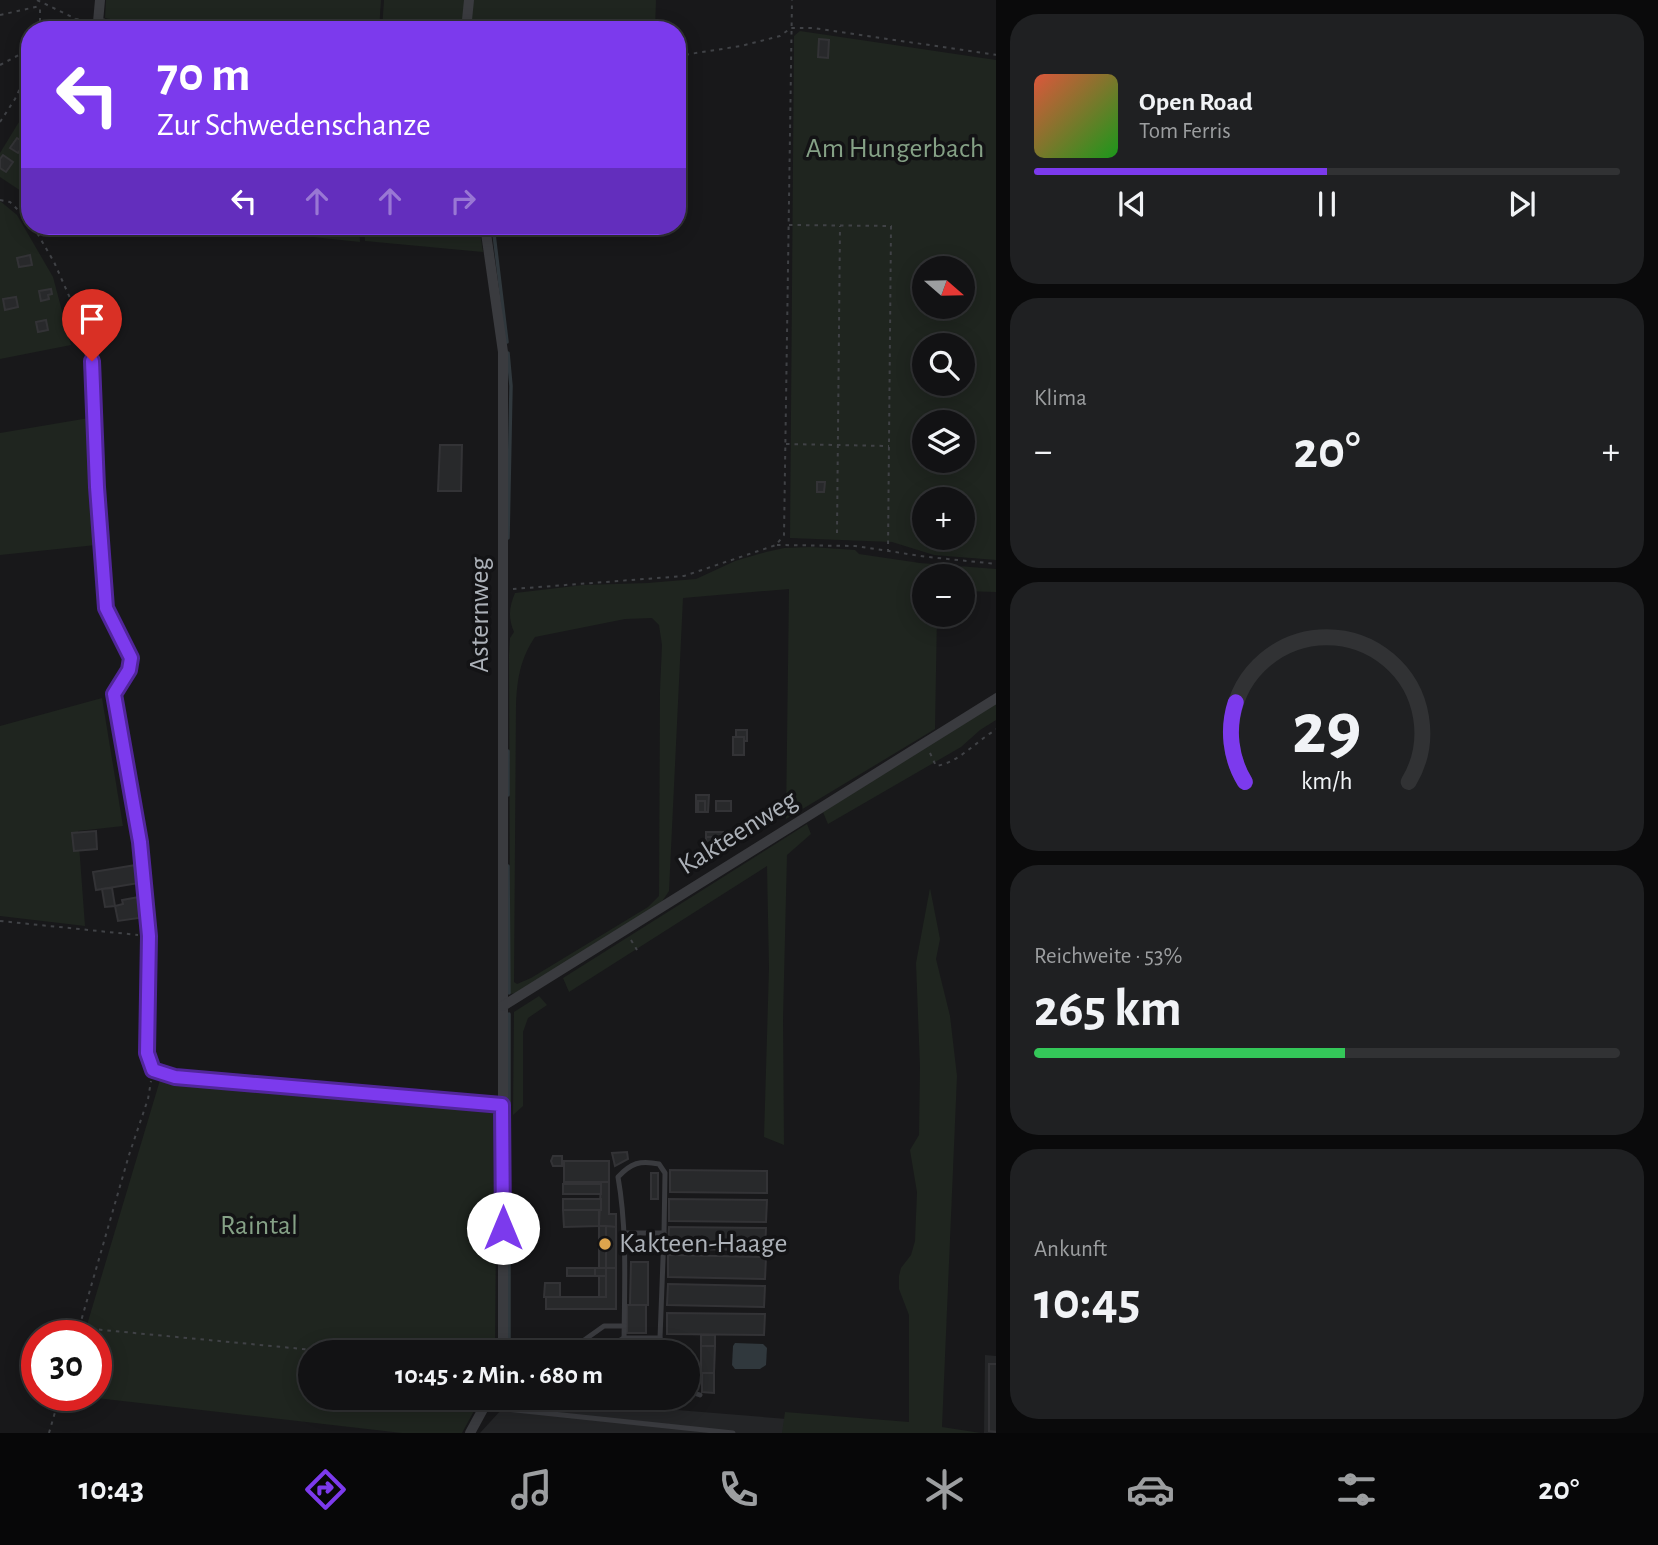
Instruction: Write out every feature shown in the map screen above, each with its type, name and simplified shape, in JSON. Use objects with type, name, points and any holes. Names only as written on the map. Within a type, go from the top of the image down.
[{"type":"street","points":[[98,21],[100,0]]},
{"type":"street","points":[[467,21],[469,0]]},
{"type":"street","name":"Asternweg","points":[[486,235],[503,352],[503,1340]]},
{"type":"street","points":[[74,309],[92,361],[97,487],[106,608],[131,658],[129,670],[114,694],[140,842],[149,936],[147,1053],[153,1070],[175,1077],[502,1105]]},
{"type":"street","name":"Kakteenweg","points":[[503,1006],[996,698]]},
{"type":"street","points":[[470,1433],[483,1410]]},
{"type":"lane","points":[[621,1340],[660,1338],[665,1173],[659,1164],[645,1161],[630,1164],[618,1177],[624,1209],[624,1338]]},
{"type":"lane","points":[[624,1233],[664,1233]]},
{"type":"lane","points":[[584,1340],[604,1326],[624,1326]]},
{"type":"lane","points":[[550,1410],[733,1433]]},
{"type":"path","points":[[37,0],[40,6],[40,21]]},
{"type":"path","points":[[37,0],[76,19],[73,21]]},
{"type":"path","points":[[776,545],[784,534],[792,0]]},
{"type":"path","points":[[0,15],[40,6]]},
{"type":"path","points":[[686,55],[741,46],[780,36],[791,28],[813,28],[996,55]]},
{"type":"path","points":[[0,65],[21,54]]},
{"type":"path","points":[[0,122],[21,86]]},
{"type":"path","points":[[0,200],[10,202],[21,213]]},
{"type":"path","points":[[788,225],[891,226],[888,550]]},
{"type":"path","points":[[837,533],[840,225]]},
{"type":"path","points":[[38,235],[54,262],[74,309]]},
{"type":"path","points":[[786,444],[890,446]]},
{"type":"path","points":[[502,590],[684,576],[776,545],[855,546],[996,564]]},
{"type":"path","points":[[926,742],[936,766],[945,765],[996,729]]},
{"type":"path","points":[[0,922],[149,936]]},
{"type":"path","points":[[81,1320],[148,1099],[153,1070]]},
{"type":"path","points":[[112,1331],[298,1349]]},
{"type":"path","points":[[49,1433],[55,1411]]},
{"type":"shaded area","points":[[735,1343],[763,1344],[767,1348],[766,1365],[760,1369],[735,1369],[732,1365]]},
{"type":"shaded area","points":[[985,1355],[996,1356],[996,1433],[984,1433]]},
{"type":"shaded area","points":[[501,1410],[676,1410],[960,1433],[480,1433]]},
{"type":"green space","points":[[106,0],[381,0],[380,21],[120,21],[105,18]]},
{"type":"green space","points":[[384,0],[656,0],[655,21],[383,21]]},
{"type":"green space","name":"Am Hungerbach","points":[[800,31],[996,60],[996,560],[934,555],[918,550],[975,550],[975,487],[912,487],[912,548],[892,542],[790,538],[794,36]]},
{"type":"green space","points":[[21,119],[21,191],[0,177],[0,153]]},
{"type":"green space","points":[[0,201],[17,215],[21,222],[21,235],[29,235],[53,277],[71,345],[0,359]]},
{"type":"green space","points":[[294,235],[360,235],[360,242]]},
{"type":"green space","points":[[365,235],[480,235],[483,252],[365,241]]},
{"type":"green space","points":[[89,418],[96,545],[0,555],[0,433]]},
{"type":"green space","points":[[811,547],[855,550],[859,554],[933,564],[912,564],[912,627],[937,627],[935,729],[786,819],[789,589],[683,598],[669,891],[661,903],[516,993],[510,994],[507,991],[510,927],[509,655],[510,638],[514,632],[510,612],[515,593],[583,585],[696,579],[735,561],[766,552]],"holes":[[[652,618],[659,625],[662,645],[659,896],[648,907],[517,984],[514,982],[516,706],[518,679],[526,653],[535,637],[625,619]]]},
{"type":"green space","points":[[975,567],[996,569],[996,592],[975,591]]},
{"type":"green space","points":[[102,698],[123,826],[78,831],[85,926],[0,916],[0,726]]},
{"type":"green space","points":[[996,704],[996,720],[961,747],[828,824],[823,812]]},
{"type":"green space","points":[[807,824],[811,834],[787,855],[783,1019],[784,1145],[764,1137],[769,968],[767,866],[569,992],[563,978]]},
{"type":"green space","points":[[930,888],[940,939],[936,959],[950,1016],[957,1076],[942,1427],[981,1433],[782,1433],[785,1412],[909,1422],[909,1315],[899,1289],[899,1276],[901,1268],[911,1255],[915,1241],[917,1192],[910,1150],[919,1135],[920,1067],[916,963]]},
{"type":"green space","points":[[539,996],[547,1005],[528,1018],[523,1032],[523,1106],[513,1115],[514,1012]]},
{"type":"green space","name":"Raintal","points":[[160,1080],[497,1110],[495,1340],[298,1340],[298,1410],[474,1410],[462,1433],[402,1433],[112,1400],[112,1320],[88,1320]]},
{"type":"building","points":[[819,39],[829,40],[828,58],[818,57]]},
{"type":"building","points":[[17,138],[21,140],[18,153],[10,148]]},
{"type":"building","points":[[3,155],[13,162],[6,172],[0,168]]},
{"type":"building","points":[[30,255],[32,265],[19,267],[17,258]]},
{"type":"building","points":[[51,289],[49,299],[41,301],[39,291]]},
{"type":"building","points":[[16,297],[18,307],[5,310],[3,299]]},
{"type":"building","points":[[46,320],[48,330],[38,332],[36,322]]},
{"type":"building","points":[[440,445],[462,445],[461,491],[438,491]]},
{"type":"building","points":[[817,482],[825,482],[824,492],[817,492]]},
{"type":"building","points":[[736,730],[747,730],[747,741],[744,741],[744,737],[736,737]]},
{"type":"building","points":[[733,737],[744,737],[744,755],[733,755]]},
{"type":"building","points":[[696,795],[709,795],[708,812],[705,812],[705,801],[698,801],[696,812]]},
{"type":"building","points":[[698,801],[705,801],[705,812],[698,812]]},
{"type":"building","points":[[716,801],[731,801],[731,811],[716,811]]},
{"type":"building","points":[[96,831],[97,849],[74,851],[72,833]]},
{"type":"building","points":[[706,832],[723,832],[723,837],[706,837]]},
{"type":"building","points":[[706,837],[723,837],[723,853],[706,853]]},
{"type":"building","points":[[136,865],[139,883],[96,890],[93,872]]},
{"type":"building","points":[[112,888],[115,906],[105,907],[102,889]]},
{"type":"building","points":[[139,897],[139,918],[118,921],[115,906],[123,904],[122,900]]},
{"type":"building","points":[[627,1152],[628,1159],[615,1166],[612,1153]]},
{"type":"building","points":[[553,1156],[562,1156],[562,1166],[553,1166]]},
{"type":"building","points":[[564,1161],[609,1161],[609,1182],[564,1182]]},
{"type":"building","points":[[670,1170],[767,1171],[767,1193],[670,1192]]},
{"type":"building","points":[[651,1173],[658,1173],[658,1199],[651,1199]]},
{"type":"building","points":[[601,1182],[609,1182],[609,1214],[616,1214],[616,1227],[599,1226]]},
{"type":"building","points":[[563,1184],[601,1184],[601,1194],[563,1194]]},
{"type":"building","points":[[563,1199],[601,1199],[601,1210],[563,1210]]},
{"type":"building","points":[[669,1199],[767,1200],[766,1222],[669,1221]]},
{"type":"building","points":[[563,1210],[599,1210],[599,1226],[564,1227]]},
{"type":"building","points":[[599,1226],[606,1226],[606,1268],[599,1268]]},
{"type":"building","points":[[606,1226],[616,1227],[616,1268],[606,1268]]},
{"type":"building","points":[[669,1227],[766,1228],[765,1250],[668,1249]]},
{"type":"building","points":[[668,1255],[766,1257],[765,1279],[668,1277]]},
{"type":"building","points":[[631,1262],[648,1262],[648,1305],[630,1305]]},
{"type":"building","points":[[567,1268],[595,1268],[595,1276],[567,1276]]},
{"type":"building","points":[[595,1268],[606,1268],[606,1276],[595,1276]]},
{"type":"building","points":[[606,1268],[616,1268],[616,1309],[546,1309],[546,1297],[606,1297]]},
{"type":"building","points":[[599,1276],[606,1276],[606,1297],[599,1297]]},
{"type":"building","points":[[545,1283],[560,1283],[560,1297],[544,1297]]},
{"type":"building","points":[[668,1284],[765,1286],[764,1307],[667,1305]]},
{"type":"building","points":[[627,1305],[646,1305],[646,1333],[627,1333]]},
{"type":"building","points":[[667,1313],[765,1314],[764,1335],[667,1334]]},
{"type":"building","points":[[701,1335],[715,1335],[715,1346],[701,1346]]},
{"type":"building","points":[[701,1346],[715,1346],[714,1373],[701,1373]]},
{"type":"building","points":[[989,1364],[996,1364],[996,1432],[989,1431]]},
{"type":"building","points":[[702,1373],[714,1373],[714,1393],[702,1392]]},
{"type":"waterway","points":[[494,235],[507,342]]},
{"type":"waterway","points":[[508,353],[511,386],[508,538]]},
{"type":"waterway","points":[[508,751],[508,795]]},
{"type":"waterway","points":[[508,866],[509,993]]},
{"type":"waterway","points":[[509,1014],[509,1340]]},
{"type":"place","name":"Kakteen-Haage","points":[[605,1244]]},
{"type":"route","points":[[92,361],[96,402],[97,487],[106,608],[131,658],[129,670],[114,694],[140,842],[149,936],[147,1053],[153,1070],[175,1077],[502,1105],[503,1228]]}]
